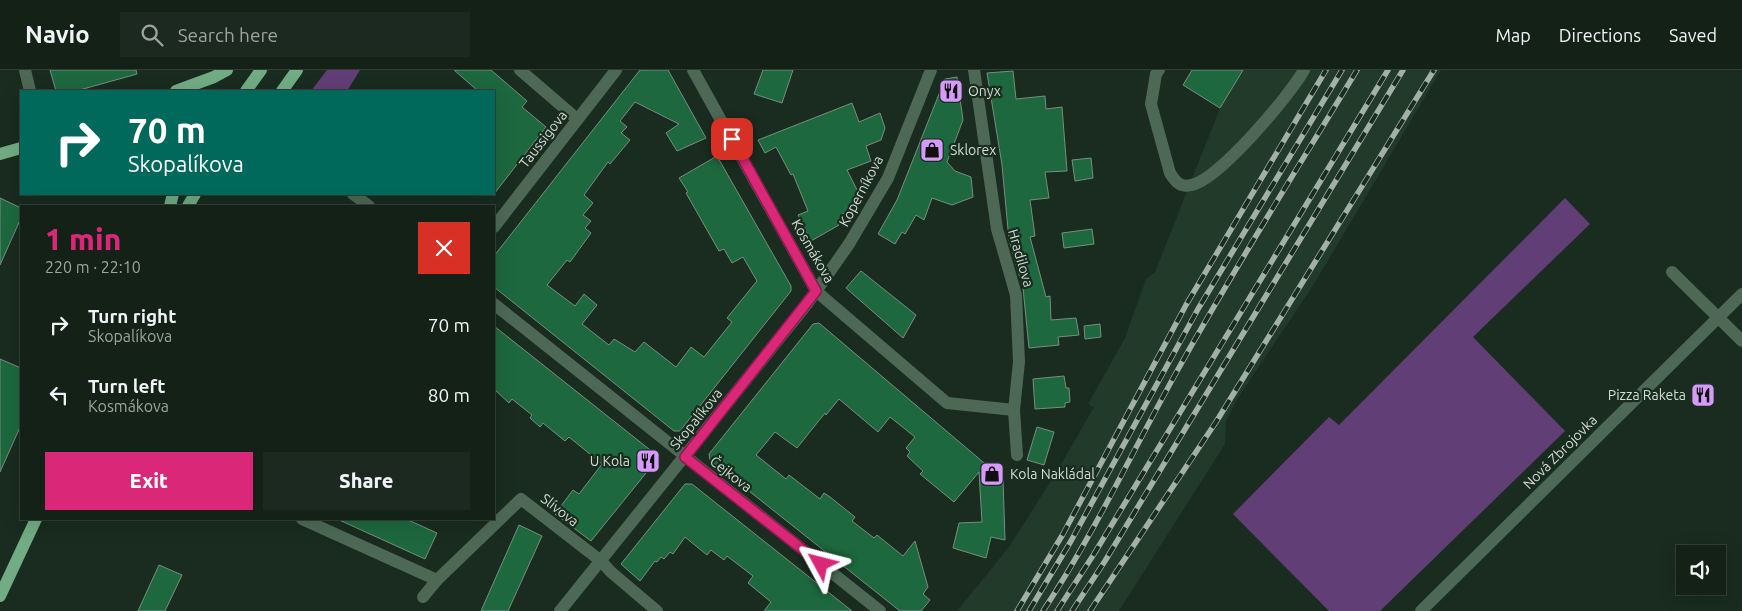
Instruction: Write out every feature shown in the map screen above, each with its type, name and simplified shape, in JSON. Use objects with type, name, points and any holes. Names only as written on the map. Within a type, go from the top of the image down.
[{"type":"main road","points":[[179,90],[227,70]]},
{"type":"main road","points":[[247,90],[260,70]]},
{"type":"main road","points":[[283,90],[297,70]]},
{"type":"main road","points":[[0,154],[20,148]]},
{"type":"main road","points":[[0,596],[36,520]]},
{"type":"street","points":[[25,70],[30,90]]},
{"type":"street","points":[[520,70],[578,119]]},
{"type":"street","name":"Taussigova","points":[[495,226],[616,70]]},
{"type":"street","name":"Kosmákova","points":[[693,70],[816,291],[947,403],[1014,410]]},
{"type":"street","name":"Koperníkova","points":[[816,291],[849,244],[888,178],[931,70]]},
{"type":"street","name":"Hradilova","points":[[974,70],[997,229],[1016,295],[1019,362],[1014,410],[1017,454]]},
{"type":"street","points":[[1159,70],[1156,74],[1151,104],[1170,173],[1175,182],[1182,186],[1191,186],[1204,181],[1249,139],[1296,84],[1304,70]]},
{"type":"street","points":[[354,195],[368,205]]},
{"type":"street","points":[[1672,272],[1742,341]]},
{"type":"street","name":"Skopalíkova","points":[[560,611],[816,291]]},
{"type":"street","name":"Nová Zbrojovka","points":[[1421,611],[1742,294]]},
{"type":"street","name":"Čejkova","points":[[495,305],[880,611]]},
{"type":"street","name":"Slívova","points":[[423,597],[437,580],[521,499],[601,561]]},
{"type":"street","points":[[304,520],[437,580]]},
{"type":"street","points":[[601,561],[611,572],[658,611]]},
{"type":"shaded area","points":[[327,70],[360,70],[348,90],[312,90]]},
{"type":"shaded area","points":[[1192,70],[1441,70],[1314,284],[1238,398],[1226,421],[1225,444],[1119,611],[957,611],[1009,547],[1056,473],[1094,407],[1088,404],[1125,338],[1146,279],[1155,272],[1220,108],[1183,85]]},
{"type":"shaded area","points":[[1565,198],[1590,224],[1473,337],[1565,431],[1380,611],[1329,611],[1233,514],[1329,417],[1339,425]]},
{"type":"building","points":[[50,70],[136,70],[137,74],[80,90],[56,90]]},
{"type":"building","points":[[454,70],[491,70],[527,101],[522,107],[546,127],[495,193],[495,90],[477,90]]},
{"type":"building","points":[[640,70],[668,70],[706,138],[677,151],[666,133],[679,124],[635,102],[620,121],[627,127],[621,133],[630,140],[610,164],[608,162],[584,195],[593,203],[583,215],[591,221],[585,228],[591,233],[570,262],[567,260],[547,285],[575,306],[584,294],[597,305],[582,324],[609,345],[614,339],[635,352],[644,342],[676,367],[691,347],[704,357],[732,322],[727,318],[757,281],[743,257],[732,263],[724,249],[719,251],[679,178],[717,156],[791,286],[791,291],[680,431],[674,431],[495,288],[495,255]]},
{"type":"building","points":[[763,70],[793,70],[782,103],[754,94]]},
{"type":"building","points":[[1192,70],[1243,70],[1220,108],[1183,85]]},
{"type":"building","points":[[1013,71],[1016,99],[1045,96],[1046,109],[1062,107],[1067,171],[1045,172],[1049,198],[1030,200],[1035,236],[1030,237],[1046,297],[1050,296],[1051,320],[1076,318],[1079,335],[1058,337],[1059,345],[1029,348],[1022,278],[1020,278],[1009,240],[1002,165],[987,73]]},
{"type":"building","points":[[957,77],[963,120],[947,162],[955,171],[971,177],[973,197],[952,205],[932,198],[924,220],[916,215],[905,234],[902,232],[895,244],[878,234],[897,200],[945,79]]},
{"type":"building","points":[[852,103],[859,122],[880,113],[885,128],[881,140],[866,146],[871,161],[847,170],[860,196],[852,200],[854,204],[847,207],[849,211],[842,214],[844,218],[837,221],[839,225],[811,241],[798,215],[808,211],[793,174],[791,175],[776,147],[765,153],[758,140]]},
{"type":"building","points":[[1091,158],[1093,178],[1075,181],[1072,160]]},
{"type":"building","points":[[0,198],[20,208],[20,220],[0,265]]},
{"type":"building","points":[[1092,229],[1094,244],[1064,248],[1062,233]]},
{"type":"building","points":[[861,271],[916,315],[903,338],[846,288]]},
{"type":"building","points":[[819,323],[1003,479],[1005,540],[991,537],[986,558],[953,548],[959,523],[982,522],[979,472],[954,502],[920,474],[923,471],[907,456],[910,452],[906,448],[915,437],[890,417],[878,432],[839,399],[826,415],[825,413],[797,448],[775,432],[756,455],[786,479],[789,475],[820,499],[824,493],[830,497],[855,517],[852,521],[874,538],[877,535],[903,556],[915,541],[928,587],[923,594],[930,600],[921,611],[900,611],[710,460],[709,454],[813,324]]},
{"type":"building","points":[[1100,324],[1101,337],[1085,339],[1084,326]]},
{"type":"building","points":[[495,327],[659,457],[591,541],[555,514],[573,490],[579,494],[602,464],[569,437],[565,441],[543,423],[540,427],[530,418],[532,415],[512,399],[509,403],[495,390]]},
{"type":"building","points":[[0,359],[20,368],[20,427],[0,472]]},
{"type":"building","points":[[1064,376],[1066,388],[1069,388],[1070,402],[1065,403],[1065,407],[1035,409],[1033,379]]},
{"type":"building","points":[[1037,427],[1054,432],[1044,465],[1027,460]]},
{"type":"building","points":[[685,484],[692,484],[852,611],[764,611],[771,602],[748,583],[753,576],[727,556],[724,560],[711,550],[707,555],[685,537],[673,554],[670,552],[664,559],[661,557],[657,562],[655,561],[640,581],[621,564]]},
{"type":"building","points":[[339,520],[408,520],[437,533],[425,559]]},
{"type":"building","points":[[519,525],[542,536],[508,611],[481,611]]},
{"type":"building","points":[[159,565],[182,575],[165,611],[138,611]]},
{"type":"railway","points":[[1017,611],[1063,534],[1186,305],[1326,70]]},
{"type":"railway","points":[[1029,611],[1071,541],[1198,309],[1342,70]]},
{"type":"railway","points":[[1043,611],[1079,553],[1176,373],[1220,296],[1357,70]]},
{"type":"railway","points":[[1057,611],[1094,554],[1388,70]]},
{"type":"railway","points":[[1072,611],[1105,561],[1403,70]]},
{"type":"railway","points":[[1090,611],[1216,422],[1434,70]]},
{"type":"place","name":"Onyx","points":[[951,91]]},
{"type":"place","name":"Sklorex","points":[[932,150]]},
{"type":"place","name":"Pizza Raketa","points":[[1703,395]]},
{"type":"place","name":"U Kola","points":[[648,461]]},
{"type":"place","name":"Kola Nakládal","points":[[992,474]]},
{"type":"route","points":[[732,139],[816,291],[685,457],[821,564]]}]
